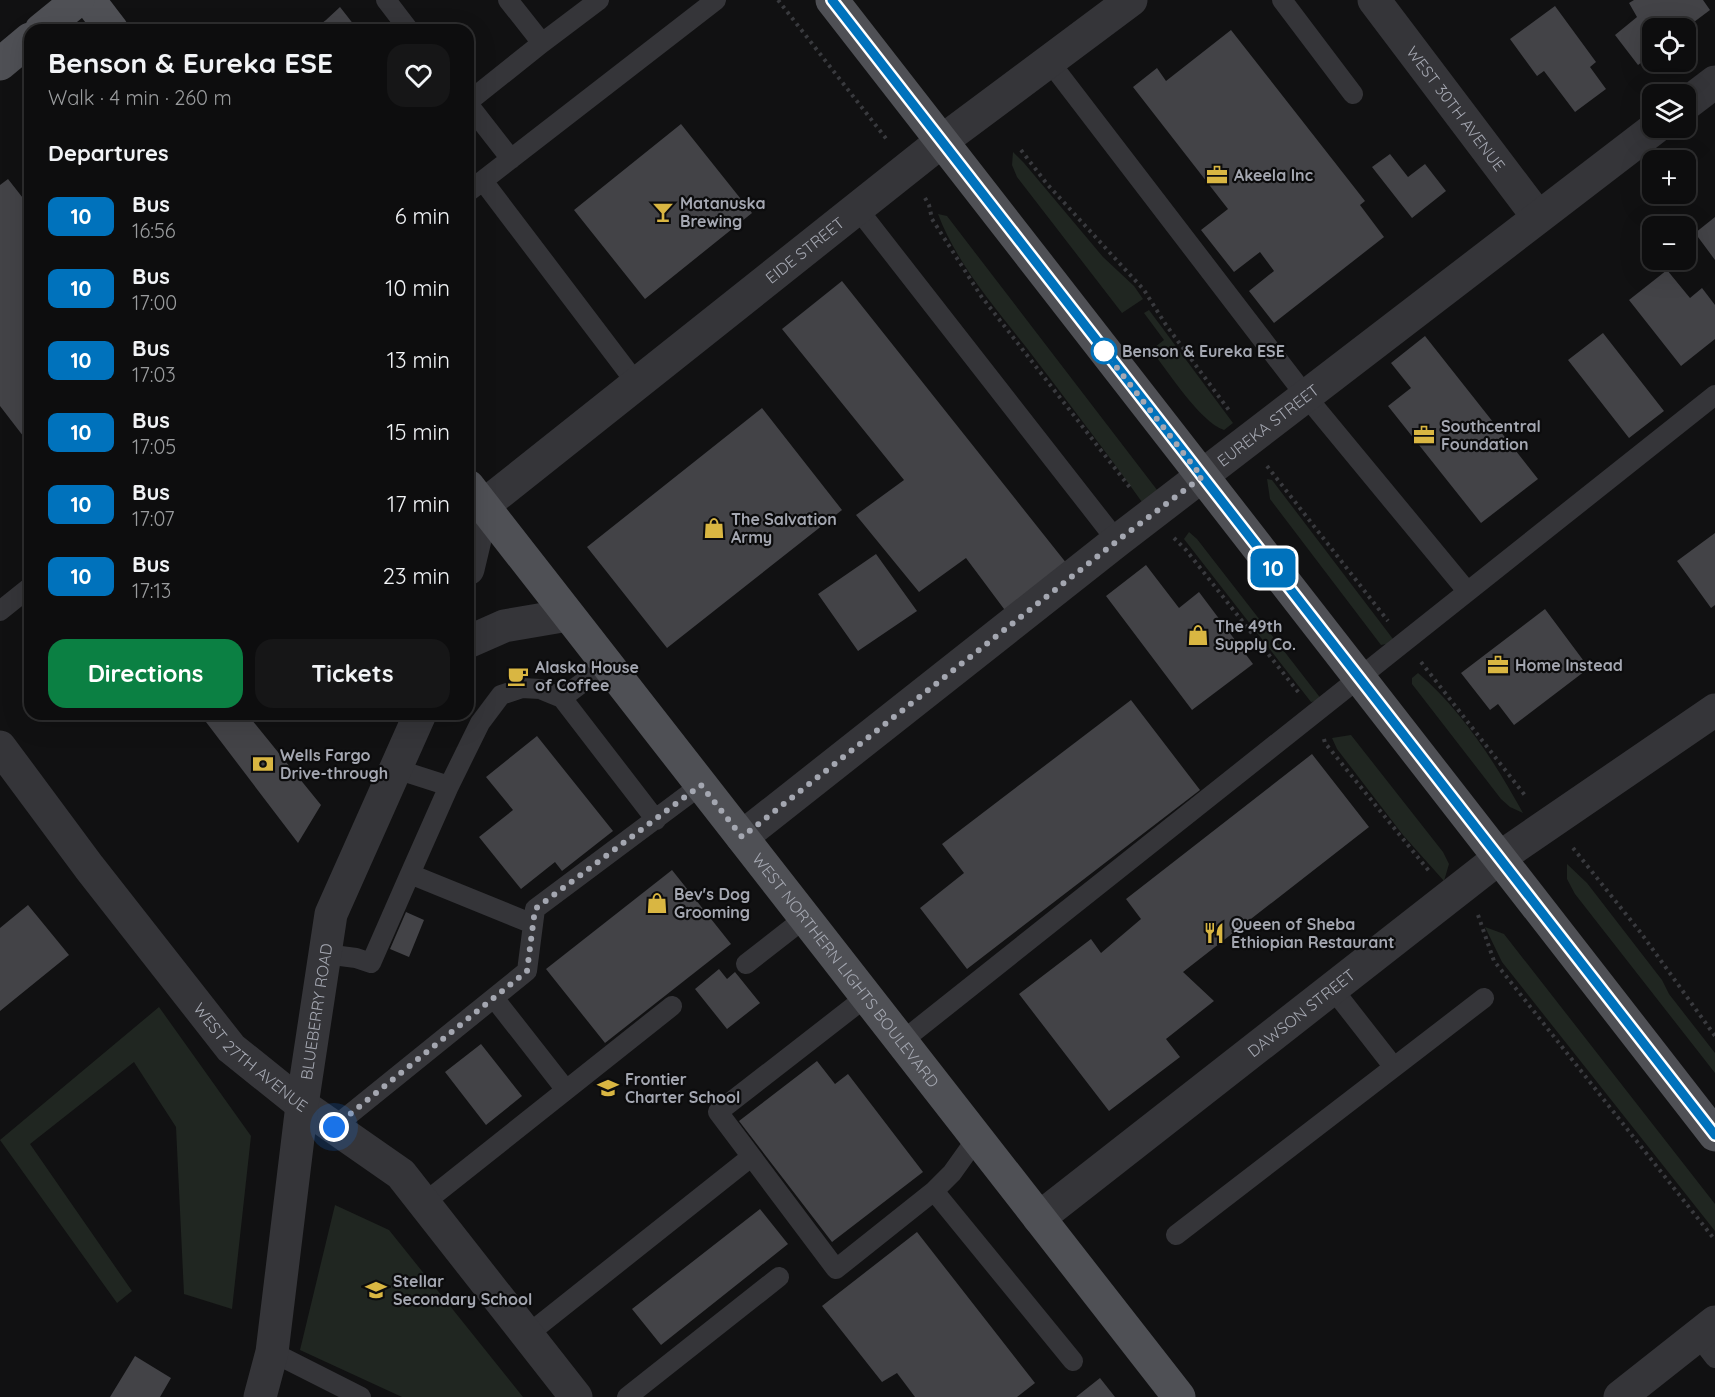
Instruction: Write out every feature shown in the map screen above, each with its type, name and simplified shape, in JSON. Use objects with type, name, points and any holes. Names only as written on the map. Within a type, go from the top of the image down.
[{"type":"main road","points":[[48,24],[78,0]]},
{"type":"main road","points":[[89,0],[107,24]]},
{"type":"main road","points":[[832,0],[1715,1135]]},
{"type":"main road","points":[[0,64],[24,44]]},
{"type":"main road","name":"WEST NORTHERN LIGHTS BOULEVARD","points":[[476,496],[1179,1397]]},
{"type":"street","name":"EIDE STREET","points":[[476,496],[637,384],[907,168],[1131,0]]},
{"type":"street","name":"WEST 30TH AVENUE","points":[[1374,0],[1538,217]]},
{"type":"street","points":[[1696,96],[1715,82]]},
{"type":"street","name":"EUREKA STREET","points":[[742,837],[1117,541],[1642,138]]},
{"type":"street","points":[[474,514],[476,496]]},
{"type":"street","points":[[474,639],[504,626],[568,615]]},
{"type":"street","name":"DAWSON STREET","points":[[1039,1218],[1499,858],[1715,710]]},
{"type":"street","name":"BLUEBERRY ROAD","points":[[260,1397],[272,1352],[302,1105],[331,914],[417,720]]},
{"type":"street","name":"WEST 27TH AVENUE","points":[[0,747],[48,813],[231,1048],[302,1105],[401,1174],[576,1397]]},
{"type":"street","points":[[1620,1397],[1709,1338]]},
{"type":"lane","points":[[386,0],[404,24]]},
{"type":"lane","points":[[508,0],[542,43]]},
{"type":"lane","points":[[474,98],[599,0]]},
{"type":"lane","points":[[637,384],[476,186],[716,0]]},
{"type":"lane","points":[[1282,0],[1353,94]]},
{"type":"lane","points":[[1049,61],[1305,395],[1467,591]]},
{"type":"lane","points":[[474,111],[511,159]]},
{"type":"lane","points":[[857,208],[1117,541]]},
{"type":"lane","points":[[901,1042],[1715,395]]},
{"type":"lane","points":[[0,611],[24,592]]},
{"type":"lane","points":[[562,698],[607,664]]},
{"type":"lane","points":[[325,954],[356,958],[371,963],[448,786],[480,723],[501,695],[522,688],[540,689],[562,698],[656,820]]},
{"type":"lane","points":[[396,769],[448,786]]},
{"type":"lane","points":[[334,1127],[527,971],[535,909],[701,785]]},
{"type":"lane","points":[[410,874],[533,924]]},
{"type":"lane","points":[[746,963],[805,918]]},
{"type":"lane","points":[[1332,988],[1394,1066]]},
{"type":"lane","points":[[866,997],[718,1112],[836,1269],[934,1191],[952,1173],[977,1138]]},
{"type":"lane","points":[[494,998],[567,1090]]},
{"type":"lane","points":[[1176,1235],[1484,998]]},
{"type":"lane","points":[[424,1203],[672,1006]]},
{"type":"lane","points":[[527,1335],[751,1157]]},
{"type":"lane","points":[[934,1191],[1073,1361]]},
{"type":"lane","points":[[627,1397],[779,1277]]},
{"type":"lane","points":[[272,1352],[361,1397]]},
{"type":"path","points":[[778,0],[907,168],[929,205],[932,219],[981,296],[1151,516],[1186,550],[1306,702],[1318,710],[1325,743],[1438,883],[1458,890],[1479,916],[1494,961],[1715,1240]]},
{"type":"path","points":[[1021,150],[1047,184],[1144,290],[1166,325],[1250,439],[1273,476],[1526,797],[1580,856],[1641,933],[1715,1036]]},
{"type":"shaded area","points":[[1013,152],[1103,257],[1134,286],[1143,299],[1122,313],[1017,177],[1012,165]]},
{"type":"shaded area","points":[[938,214],[947,216],[1164,499],[1147,509],[977,284],[955,250]]},
{"type":"shaded area","points":[[1149,310],[1233,423],[1224,430],[1195,407],[1151,350],[1164,340],[1144,313]]},
{"type":"shaded area","points":[[1267,479],[1272,480],[1393,639],[1392,643],[1381,645],[1270,499]]},
{"type":"shaded area","points":[[1189,532],[1197,539],[1322,700],[1311,702],[1184,539]]},
{"type":"shaded area","points":[[1418,673],[1434,687],[1463,720],[1523,813],[1510,807],[1501,799],[1412,684],[1412,678]]},
{"type":"shaded area","points":[[1351,735],[1443,852],[1449,864],[1444,881],[1403,835],[1337,749],[1332,738]]},
{"type":"shaded area","points":[[1567,864],[1587,883],[1715,1053],[1715,1073],[1575,894],[1567,879]]},
{"type":"shaded area","points":[[1485,927],[1504,934],[1715,1204],[1715,1231],[1502,962]]},
{"type":"shaded area","points":[[159,1007],[251,1136],[232,1309],[184,1294],[176,1127],[134,1062],[30,1144],[132,1291],[117,1303],[0,1140]]},
{"type":"shaded area","name":"Stellar Secondary School","points":[[335,1205],[389,1230],[523,1397],[402,1397],[300,1350]]},
{"type":"building","points":[[1634,0],[1703,0],[1710,10],[1696,20],[1696,18],[1642,18],[1642,62],[1638,65],[1615,35],[1637,17],[1629,3]]},
{"type":"building","points":[[1555,6],[1596,62],[1590,67],[1606,89],[1575,112],[1544,71],[1537,76],[1510,39]]},
{"type":"building","points":[[340,7],[353,24],[321,24]]},
{"type":"building","points":[[1231,30],[1365,201],[1360,205],[1384,237],[1274,323],[1249,291],[1274,271],[1260,252],[1234,272],[1201,230],[1228,209],[1133,87],[1157,68],[1166,81]]},
{"type":"building","name":"Matanuska Brewing","points":[[681,124],[752,213],[645,299],[574,210]]},
{"type":"building","points":[[1390,154],[1408,177],[1425,164],[1446,191],[1412,218],[1372,167]]},
{"type":"building","points":[[8,179],[24,199],[24,437],[0,406],[0,185]]},
{"type":"building","points":[[1715,217],[1715,260],[1696,234]]},
{"type":"building","points":[[1667,270],[1690,298],[1702,288],[1715,305],[1715,339],[1681,366],[1629,300]]},
{"type":"building","points":[[842,281],[1071,569],[1010,617],[966,558],[919,592],[856,515],[904,480],[782,329]]},
{"type":"building","points":[[1603,333],[1664,411],[1629,438],[1568,360]]},
{"type":"building","points":[[1425,336],[1538,479],[1481,523],[1388,406],[1411,388],[1391,363]]},
{"type":"building","name":"The Salvation Army","points":[[762,408],[842,510],[667,648],[587,547]]},
{"type":"building","points":[[1715,533],[1715,605],[1711,608],[1677,561]]},
{"type":"building","points":[[876,554],[917,611],[858,651],[818,594]]},
{"type":"building","points":[[1146,565],[1179,608],[1199,592],[1253,664],[1192,710],[1106,596]]},
{"type":"building","points":[[1545,609],[1589,668],[1514,725],[1498,704],[1490,710],[1461,673]]},
{"type":"building","points":[[1131,700],[1200,790],[967,969],[920,908],[964,873],[942,844]]},
{"type":"building","name":"Wells Fargo Drive-through","points":[[207,720],[252,720],[321,805],[298,843],[206,722]]},
{"type":"building","points":[[537,736],[613,831],[562,871],[555,862],[521,889],[479,837],[513,810],[486,777]]},
{"type":"building","points":[[1312,754],[1369,827],[1183,972],[1214,1001],[1166,1039],[1180,1057],[1109,1111],[1019,994],[1091,939],[1101,953],[1141,919],[1126,899]]},
{"type":"building","points":[[672,870],[731,944],[605,1043],[546,969]]},
{"type":"building","points":[[28,905],[69,955],[0,1011],[0,928]]},
{"type":"building","points":[[406,912],[424,920],[409,957],[390,949]]},
{"type":"building","points":[[719,969],[727,979],[735,972],[760,1003],[727,1029],[695,989]]},
{"type":"building","points":[[481,1044],[522,1096],[486,1125],[445,1072]]},
{"type":"building","points":[[817,1061],[835,1084],[848,1074],[923,1172],[832,1242],[739,1121]]},
{"type":"building","points":[[760,1209],[788,1244],[661,1345],[632,1309]]},
{"type":"building","points":[[917,1232],[1035,1383],[1017,1397],[915,1397],[897,1373],[882,1382],[822,1306]]},
{"type":"building","points":[[135,1356],[171,1378],[160,1397],[110,1397]]},
{"type":"building","points":[[1100,1378],[1115,1397],[1076,1397]]},
{"type":"bus line","name":"10","points":[[832,0],[1715,1135]]},
{"type":"place","name":"Akeela Inc","points":[[1217,175]]},
{"type":"place","name":"Matanuska Brewing","points":[[663,212]]},
{"type":"place","name":"Benson & Eureka ESE","points":[[1104,351]]},
{"type":"place","name":"Southcentral Foundation","points":[[1424,435]]},
{"type":"place","name":"The Salvation Army","points":[[714,528]]},
{"type":"place","name":"The 49th Supply Co.","points":[[1198,635]]},
{"type":"place","name":"Home Instead","points":[[1498,665]]},
{"type":"place","name":"Alaska House of Coffee","points":[[518,676]]},
{"type":"place","name":"Wells Fargo Drive-through","points":[[263,764]]},
{"type":"place","name":"Bev's Dog Grooming","points":[[657,903]]},
{"type":"place","name":"Queen of Sheba Ethiopian Restaurant","points":[[1214,933]]},
{"type":"place","name":"Frontier Charter School","points":[[608,1088]]},
{"type":"place","name":"Stellar Secondary School","points":[[376,1290]]},
{"type":"route","points":[[334,1127],[527,971],[535,909],[701,785],[742,837],[1117,541],[1202,477],[1104,351]]}]
